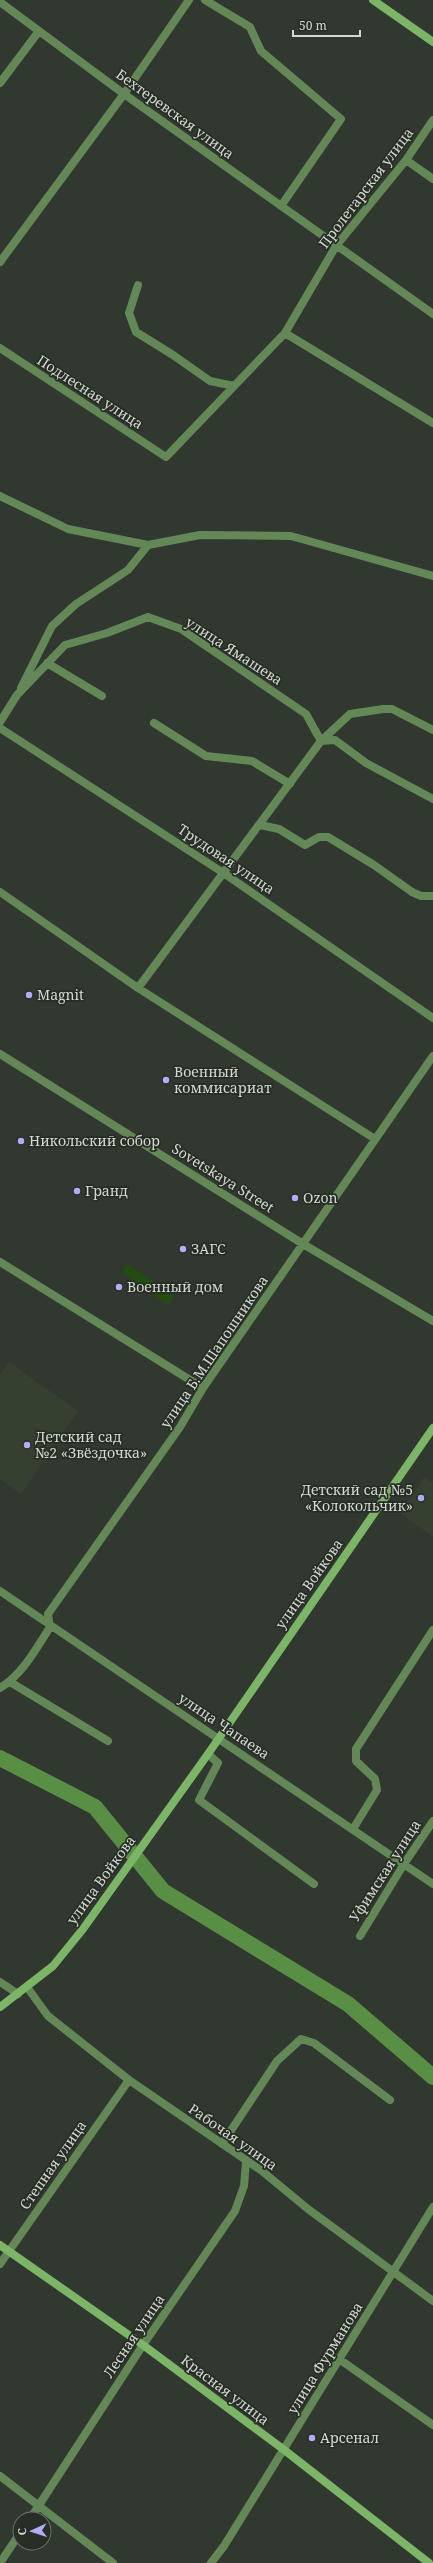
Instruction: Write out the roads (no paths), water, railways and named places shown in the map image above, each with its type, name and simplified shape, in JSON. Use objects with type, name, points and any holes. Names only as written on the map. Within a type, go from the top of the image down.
[{"type":"main road","points":[[373,0],[433,42]]},
{"type":"main road","name":"улица Войкова","points":[[0,2007],[53,1966],[83,1929],[208,1754],[433,1428]]},
{"type":"main road","name":"Красная улица","points":[[0,2245],[143,2344],[283,2449],[429,2563]]},
{"type":"street","points":[[0,262],[124,94],[189,0]]},
{"type":"street","points":[[205,0],[250,27],[262,51],[340,119],[281,206]]},
{"type":"street","name":"Бехтеревская улица","points":[[0,2],[124,94],[433,314]]},
{"type":"street","points":[[0,83],[39,31]]},
{"type":"street","name":"Пролетарская улица","points":[[166,457],[285,333],[336,246],[406,160],[433,120]]},
{"type":"street","points":[[406,160],[433,179]]},
{"type":"street","points":[[138,285],[129,313],[136,332],[173,355],[210,382],[234,386]]},
{"type":"street","points":[[285,333],[433,423]]},
{"type":"street","name":"Подлесная улица","points":[[0,348],[166,457]]},
{"type":"street","points":[[0,496],[68,529],[148,545],[200,535],[292,536],[433,576]]},
{"type":"street","points":[[18,696],[52,626],[76,604],[128,570],[148,545]]},
{"type":"street","name":"улица Ямашева","points":[[0,722],[18,696],[65,645],[107,634],[148,617],[180,629],[306,714],[321,741]]},
{"type":"street","points":[[47,663],[102,696]]},
{"type":"street","points":[[138,988],[225,874],[321,741],[350,714],[384,708],[392,709],[433,730]]},
{"type":"street","points":[[154,723],[206,756],[252,761],[290,784]]},
{"type":"street","name":"Трудовая улица","points":[[0,728],[225,874],[433,1018]]},
{"type":"street","points":[[321,741],[335,740],[366,763],[433,799]]},
{"type":"street","points":[[260,825],[279,829],[305,845],[319,837],[328,838],[416,894],[433,896]]},
{"type":"street","points":[[0,892],[138,988],[375,1139]]},
{"type":"street","name":"Sovetskaya Street","points":[[0,1054],[303,1244],[433,1322]]},
{"type":"street","name":"улица Б.М.Шапошникова","points":[[50,1627],[48,1614],[180,1427],[203,1388],[433,1056]]},
{"type":"street","points":[[0,1262],[203,1388]]},
{"type":"street","name":"улица Чапаева","points":[[0,1591],[50,1627],[219,1737],[433,1884]]},
{"type":"street","points":[[0,1688],[10,1682],[50,1627]]},
{"type":"street","points":[[353,1829],[377,1790],[375,1779],[356,1761],[356,1749],[433,1630]]},
{"type":"street","points":[[10,1682],[108,1740]]},
{"type":"street","points":[[208,1754],[218,1763],[199,1800],[314,1884]]},
{"type":"street","name":"Уфимская улица","points":[[360,1936],[404,1864],[433,1821]]},
{"type":"street","points":[[0,1982],[18,1994]]},
{"type":"street","name":"Рабочая улица","points":[[27,1986],[48,2016],[129,2080],[246,2162],[262,2171],[308,2209],[394,2274],[433,2300]]},
{"type":"street","points":[[222,2144],[276,2061],[301,2039],[314,2043],[390,2100]]},
{"type":"street","name":"Степная улица","points":[[0,2264],[129,2080]]},
{"type":"street","name":"Лесная улица","points":[[35,2511],[143,2344],[235,2211],[244,2186],[246,2162]]},
{"type":"street","name":"улица Фурманова","points":[[211,2563],[224,2546],[339,2359],[394,2274],[433,2207]]},
{"type":"street","points":[[339,2359],[433,2425]]},
{"type":"street","points":[[0,2476],[38,2507],[113,2563]]},
{"type":"street","points":[[0,2563],[12,2545]]},
{"type":"waterway","points":[[0,1758],[95,1807],[163,1891],[348,2004],[433,2077]]},
{"type":"place","name":"Magnit","points":[[29,995]]},
{"type":"place","name":"Военный коммисариат","points":[[166,1080]]},
{"type":"place","name":"Никольский собор","points":[[21,1141]]},
{"type":"place","name":"Гранд","points":[[77,1191]]},
{"type":"place","name":"Ozon","points":[[295,1198]]},
{"type":"place","name":"ЗАГС","points":[[183,1249]]},
{"type":"place","name":"Военный дом","points":[[119,1287]]},
{"type":"place","name":"Детский сад №2 «Звёздочка»","points":[[27,1445]]},
{"type":"place","name":"Детский сад №5 «Колокольчик»","points":[[421,1498]]},
{"type":"place","name":"Арсенал","points":[[312,2438]]}]
